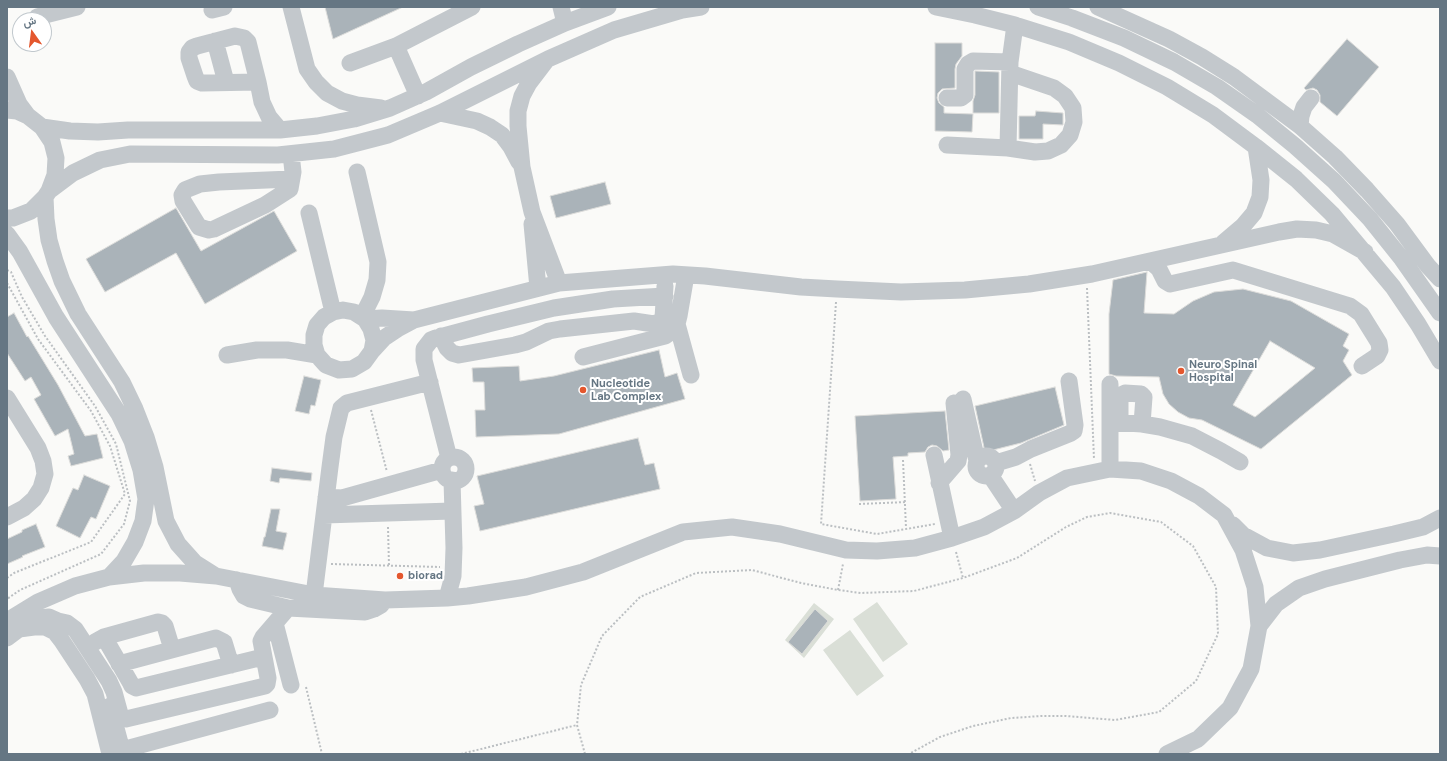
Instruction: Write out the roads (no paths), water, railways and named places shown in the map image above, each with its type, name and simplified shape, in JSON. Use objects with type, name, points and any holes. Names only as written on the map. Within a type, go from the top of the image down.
[{"type":"street","points":[[52,13],[77,7]]},
{"type":"street","points":[[291,7],[307,68],[316,82],[327,93],[342,101],[357,105],[390,108]]},
{"type":"street","points":[[350,63],[396,46],[472,7]]},
{"type":"street","points":[[42,127],[70,131],[98,132],[128,130],[280,130],[339,122],[390,108],[418,96],[511,47],[563,15],[608,7]]},
{"type":"street","points":[[7,218],[13,218],[31,211],[47,194],[73,173],[100,160],[130,154],[228,156],[291,154],[334,149],[388,135],[440,114],[548,58],[614,30],[682,10],[701,7]]},
{"type":"street","points":[[936,7],[1015,25],[1069,42],[1119,63],[1167,87],[1213,115],[1296,178],[1332,214],[1365,252],[1397,293],[1440,361]]},
{"type":"street","points":[[1038,7],[1124,38],[1174,62],[1246,107],[1295,146],[1334,181],[1370,218],[1402,259],[1440,313]]},
{"type":"street","points":[[1098,7],[1162,36],[1202,57],[1234,77],[1300,126],[1335,157],[1367,190],[1397,224],[1428,266],[1440,279]]},
{"type":"street","points":[[1008,148],[1010,68],[1015,25]]},
{"type":"street","points":[[258,82],[202,83],[197,81],[189,58],[189,52],[192,48],[215,41],[235,36],[244,38],[248,42],[258,82],[262,102],[269,117],[280,130]]},
{"type":"street","points":[[215,41],[226,82]]},
{"type":"street","points":[[396,46],[418,96]]},
{"type":"street","points":[[548,58],[529,83],[522,96],[518,111],[518,126],[522,167],[532,212],[560,283]]},
{"type":"street","points":[[947,98],[961,98],[965,95],[965,70],[968,64],[974,61],[1010,68],[1054,88],[1065,96],[1073,108],[1074,122],[1070,135],[1061,145],[1048,151],[1034,152],[1008,148],[947,145]]},
{"type":"street","points":[[7,77],[19,104],[28,116]]},
{"type":"street","points":[[1286,115],[1295,111],[1311,98],[1304,107],[1300,126]]},
{"type":"street","points":[[246,130],[253,125],[258,118],[262,102]]},
{"type":"street","points":[[7,110],[17,111],[28,116],[42,127],[52,142],[56,158],[55,175],[47,194],[46,219],[49,240],[62,281],[75,309],[122,382],[135,409],[146,437],[155,467],[166,521],[178,544],[194,563],[216,576]]},
{"type":"street","points":[[440,114],[477,121],[490,127],[502,135],[522,167]]},
{"type":"street","points":[[1219,246],[1243,226],[1254,213],[1260,197],[1262,180],[1256,147]]},
{"type":"street","points":[[291,154],[293,172],[290,189],[278,197],[214,229],[208,230],[199,226],[183,201],[182,195],[185,190],[200,184],[291,179]]},
{"type":"street","points":[[357,172],[378,262],[377,280],[364,318]]},
{"type":"street","points":[[532,212],[532,240],[538,288]]},
{"type":"street","points":[[309,213],[333,312]]},
{"type":"street","points":[[1397,224],[1402,259]]},
{"type":"street","points":[[372,351],[374,340],[371,329],[364,318],[354,312],[343,310],[333,312],[324,317],[317,325],[314,335],[314,345],[317,355],[326,365],[339,370],[346,370],[352,369],[364,362],[384,338],[414,320],[560,283],[665,275],[686,275],[801,287],[837,289],[901,292],[965,290],[1029,284],[1092,274],[1297,229],[1316,230],[1333,234],[1365,252]]},
{"type":"street","points":[[7,234],[20,252],[56,317],[119,414],[132,441],[141,470],[146,500],[143,521],[135,542],[124,561],[109,577]]},
{"type":"street","points":[[1162,274],[1165,262],[1169,257]]},
{"type":"street","points":[[1150,261],[1155,264],[1162,274],[1164,281],[1170,284],[1233,270],[1350,306],[1361,314],[1379,343],[1380,350],[1377,356],[1362,366]]},
{"type":"street","points":[[447,598],[452,583],[453,568],[454,548],[452,511],[448,470],[423,354],[427,344],[436,338],[444,342],[452,353],[460,355],[515,345],[526,342],[549,331],[560,329],[634,321],[654,324],[663,318],[665,275]]},
{"type":"street","points":[[583,357],[665,336],[672,331],[680,316],[686,275]]},
{"type":"street","points":[[444,342],[554,308],[612,299],[665,296]]},
{"type":"street","points":[[364,318],[414,320]]},
{"type":"street","points":[[677,324],[691,375]]},
{"type":"street","points":[[227,355],[265,350],[287,350],[317,355]]},
{"type":"street","points":[[993,469],[1026,452],[1071,434],[1074,431],[1075,425],[1069,381]]},
{"type":"street","points":[[314,596],[334,436],[341,408],[347,403],[430,382]]},
{"type":"street","points":[[1110,384],[1115,422]]},
{"type":"street","points":[[1102,470],[1121,395],[1125,393],[1141,394],[1144,397],[1142,424]]},
{"type":"street","points":[[7,398],[38,448],[43,461],[45,474],[42,488],[34,499],[24,508],[7,517]]},
{"type":"street","points":[[939,483],[956,464],[959,458],[959,401],[977,461],[982,456],[989,456],[994,460],[993,469],[1014,511]]},
{"type":"street","points":[[1115,422],[1160,427],[1192,436],[1240,462]]},
{"type":"street","points":[[934,455],[952,538]]},
{"type":"street","points":[[326,497],[342,498],[448,470]]},
{"type":"street","points":[[11,629],[38,602],[75,586],[109,577],[144,573],[180,573],[216,576],[314,596],[385,600],[447,598],[526,587],[583,572],[683,532],[732,527],[780,534],[846,550],[877,551],[915,548],[952,538],[984,527],[1014,511],[1039,493],[1067,478],[1102,470],[1141,471],[1171,480],[1199,496],[1224,515],[1243,535],[1267,548],[1293,553],[1320,550],[1394,534],[1423,526],[1440,518]]},
{"type":"street","points":[[324,515],[452,511]]},
{"type":"street","points":[[1167,754],[1198,738],[1230,708],[1251,669],[1259,626],[1255,587],[1243,550],[1224,515]]},
{"type":"street","points":[[454,548],[461,581],[468,596]]},
{"type":"street","points":[[1259,626],[1276,604],[1299,588],[1325,579],[1400,560],[1428,555],[1440,556]]},
{"type":"street","points":[[237,580],[244,596],[250,599],[288,608],[366,612],[374,610],[385,600]]},
{"type":"street","points":[[11,629],[40,618],[49,617],[71,626],[98,662],[112,686],[121,716],[126,719],[265,686],[268,678],[261,642],[288,608]]},
{"type":"street","points":[[58,621],[64,626],[105,687],[118,753]]},
{"type":"street","points":[[86,646],[104,637],[158,622],[165,626],[172,649]]},
{"type":"street","points":[[11,629],[45,627],[55,632],[87,679],[95,694],[118,753]]},
{"type":"street","points":[[271,628],[286,688]]},
{"type":"street","points":[[104,637],[132,686],[136,688],[263,657]]},
{"type":"street","points":[[98,662],[172,649],[216,638],[224,642],[230,665]]},
{"type":"street","points":[[118,753],[270,710]]},
{"type":"place","name":"Neuro Spinal Hospital","points":[[1181,371]]},
{"type":"place","name":"Nucleotide Lab Complex","points":[[583,390]]},
{"type":"place","name":"biorad","points":[[400,576]]}]
